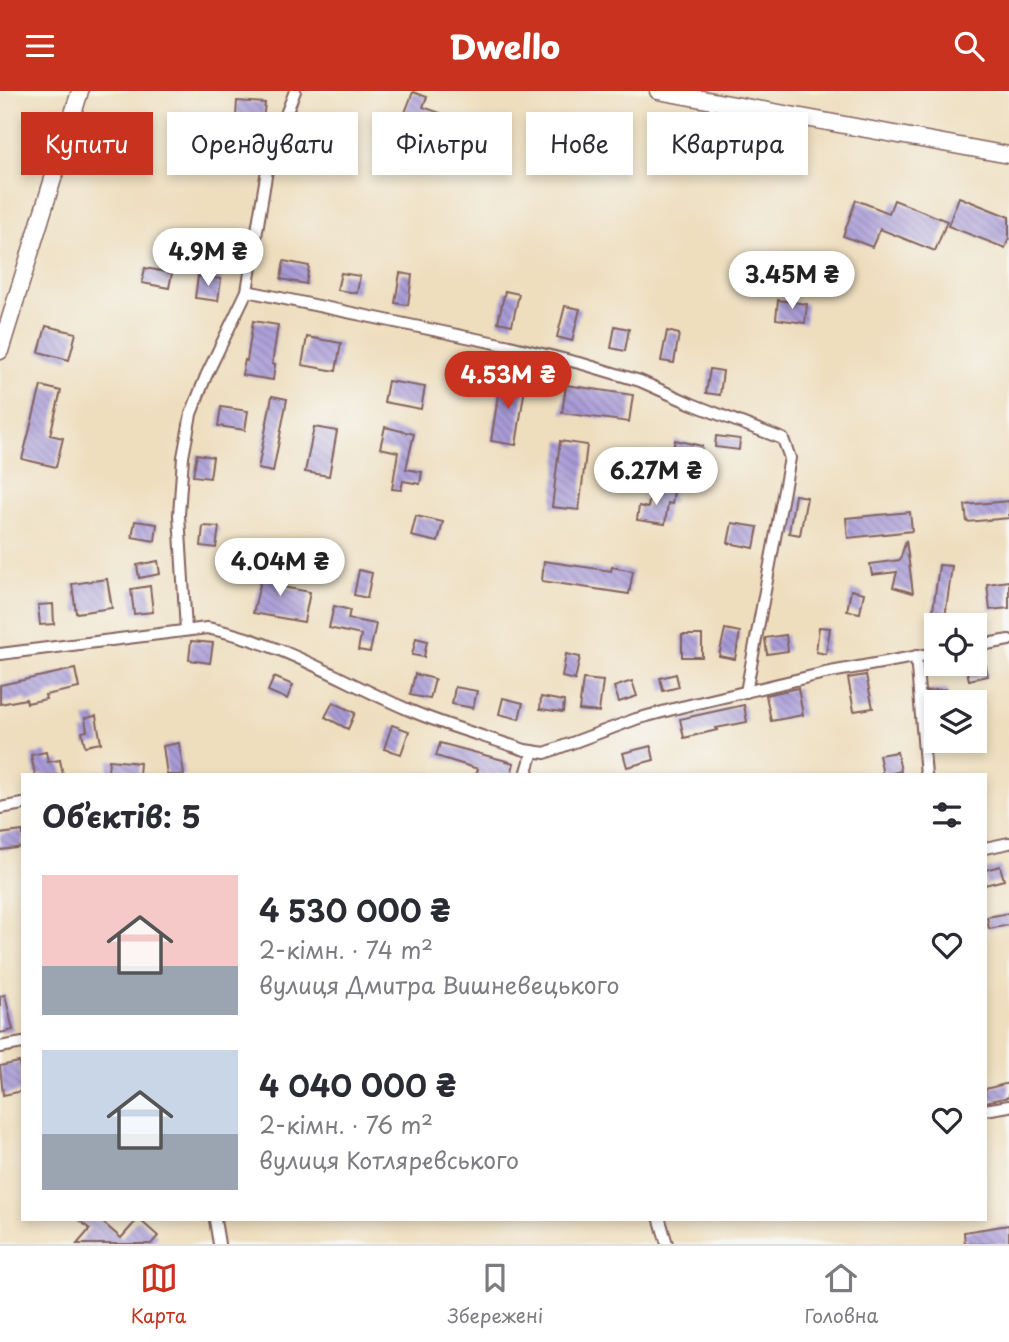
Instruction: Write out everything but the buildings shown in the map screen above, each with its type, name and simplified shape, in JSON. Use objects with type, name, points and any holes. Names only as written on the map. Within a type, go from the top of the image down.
[{"type":"main road","points":[[0,351],[80,91]]},
{"type":"main road","points":[[658,91],[1009,155]]},
{"type":"street","points":[[186,630],[179,515],[183,457],[191,414],[247,291],[268,158],[295,91]]},
{"type":"street","points":[[247,291],[583,364],[640,381],[783,439],[790,458],[746,692]]},
{"type":"street","points":[[0,654],[207,628],[240,634],[274,646],[411,711],[545,753],[636,719],[825,673],[924,655]]},
{"type":"street","points":[[987,644],[1009,640]]},
{"type":"street","points":[[916,656],[926,773]]},
{"type":"street","points":[[527,773],[533,751]]},
{"type":"street","points":[[0,808],[21,804]]},
{"type":"street","points":[[987,848],[1009,843]]},
{"type":"street","points":[[0,1047],[21,1043]]},
{"type":"street","points":[[987,1110],[1009,1107]]},
{"type":"street","points":[[215,1221],[219,1244]]},
{"type":"street","points":[[660,1221],[667,1244]]}]
